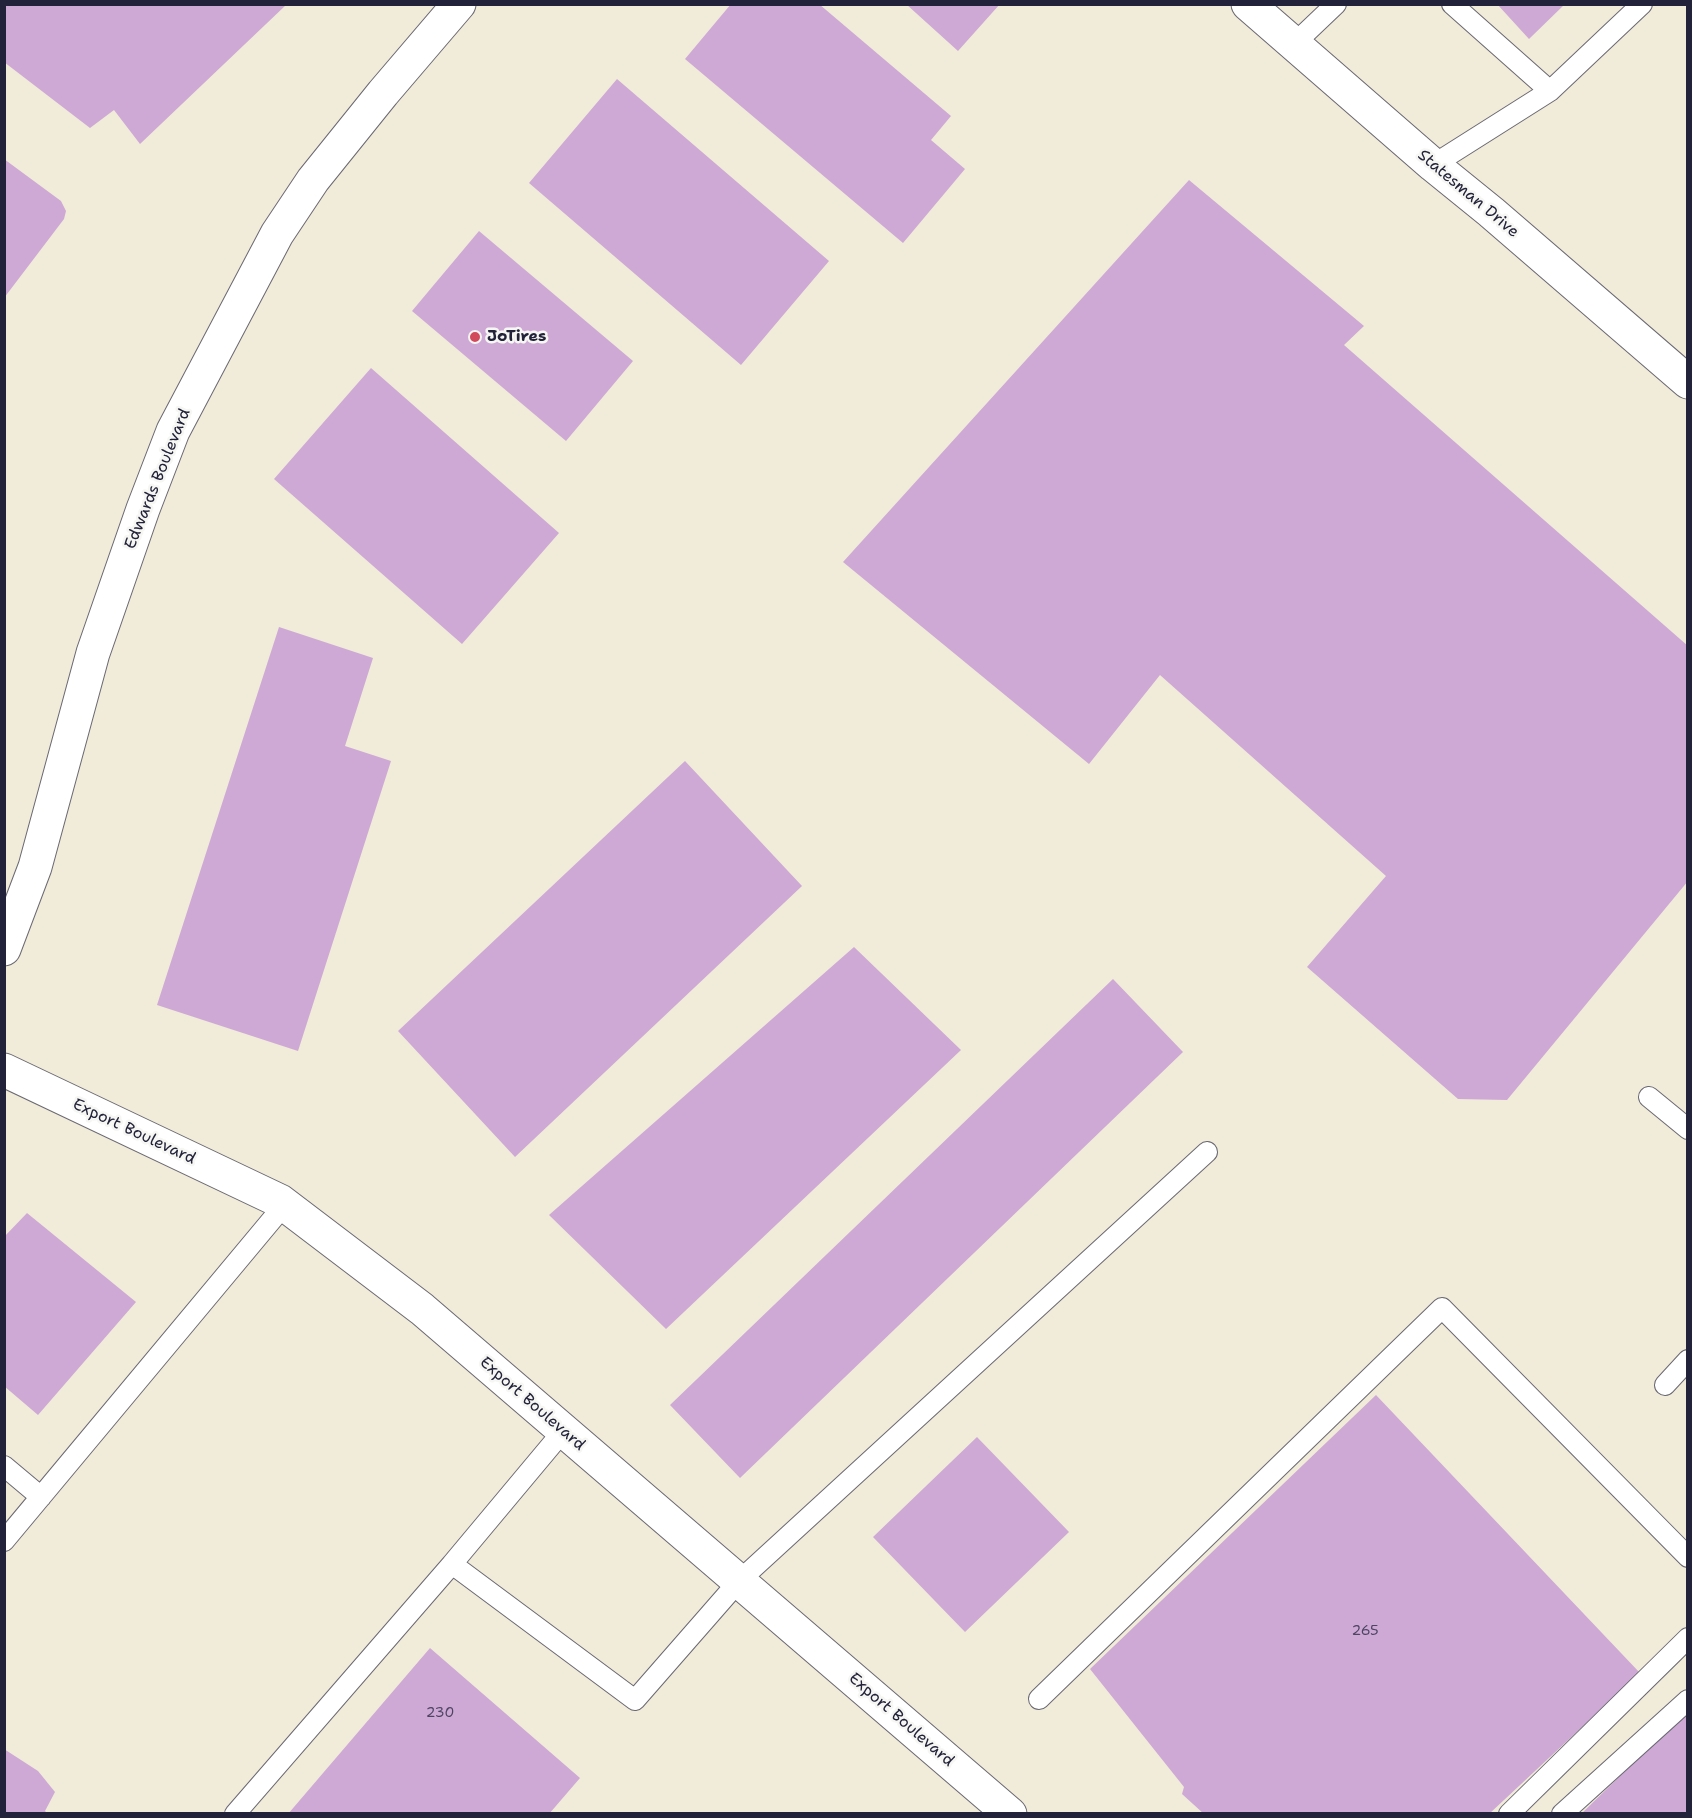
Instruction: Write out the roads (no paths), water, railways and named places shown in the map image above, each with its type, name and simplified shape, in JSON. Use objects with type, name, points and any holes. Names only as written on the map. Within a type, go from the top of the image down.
[{"type":"street","name":"Edwards Boulevard","points":[[4,949],[35,867],[93,654],[143,509],[173,431],[277,234],[313,180],[459,4]]},
{"type":"street","name":"Statesman Drive","points":[[1248,4],[1688,382]]},
{"type":"street","name":"Export Boulevard","points":[[4,1070],[285,1204],[407,1297],[1010,1814]]},
{"type":"lane","points":[[1294,44],[1336,4]]},
{"type":"lane","points":[[1452,4],[1550,91]]},
{"type":"lane","points":[[1433,165],[1550,91],[1642,4]]},
{"type":"lane","points":[[1649,1097],[1688,1129]]},
{"type":"lane","points":[[452,1564],[635,1700],[739,1581],[1207,1152]]},
{"type":"lane","points":[[4,1541],[285,1204]]},
{"type":"lane","points":[[1039,1699],[1442,1308],[1688,1557]]},
{"type":"lane","points":[[1665,1385],[1688,1360]]},
{"type":"lane","points":[[235,1814],[452,1564],[564,1430]]},
{"type":"lane","points":[[4,1466],[41,1497]]},
{"type":"lane","points":[[1509,1814],[1688,1638]]},
{"type":"lane","points":[[1562,1814],[1688,1700]]},
{"type":"place","name":"JoTires","points":[[475,337]]}]
